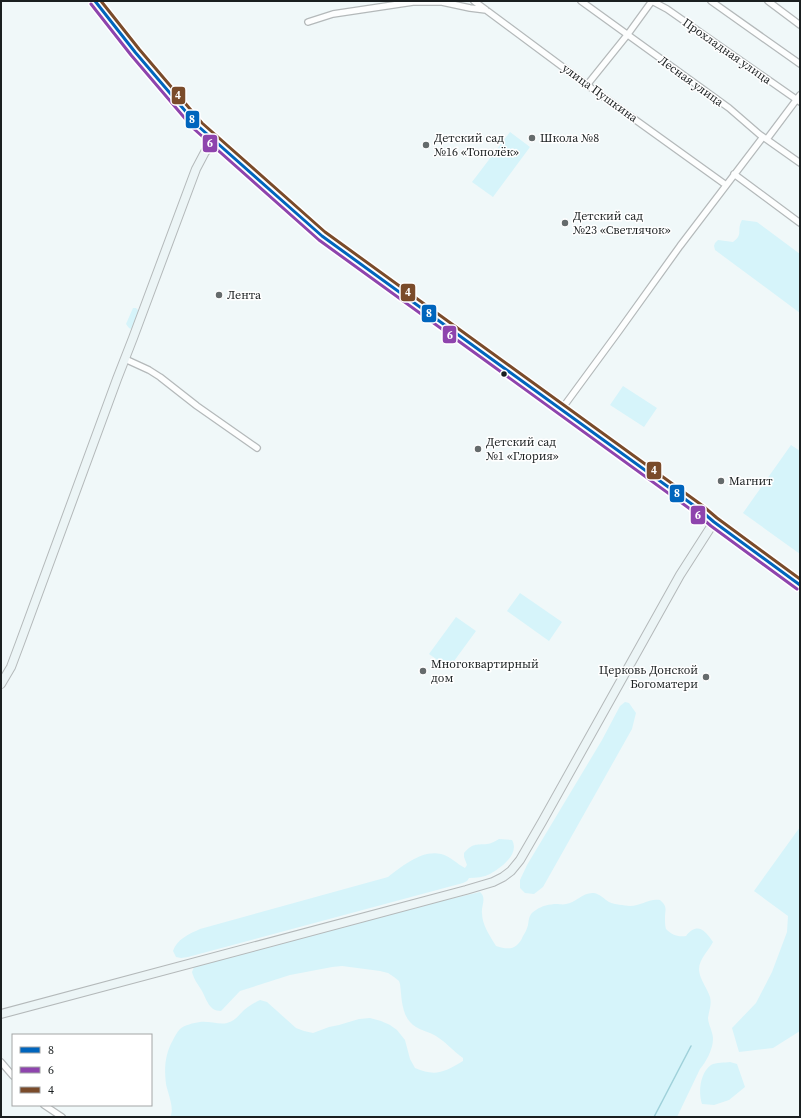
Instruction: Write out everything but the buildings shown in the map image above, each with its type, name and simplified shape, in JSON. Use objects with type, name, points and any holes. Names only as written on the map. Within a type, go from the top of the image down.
[{"type":"highway","points":[[98,3],[131,47],[188,116],[214,141],[322,236],[700,510],[800,585]]},
{"type":"street","name":"улица Пушкина","points":[[474,1],[587,85],[726,185]]},
{"type":"street","name":"Лесная улица","points":[[581,1],[729,108],[765,138],[800,163]]},
{"type":"street","points":[[587,85],[628,34],[652,1]]},
{"type":"street","name":"Прохладная улица","points":[[652,1],[799,99]]},
{"type":"street","points":[[711,1],[800,64]]},
{"type":"street","points":[[768,1],[800,25]]},
{"type":"street","points":[[308,22],[333,14],[413,2],[442,2],[486,10]]},
{"type":"street","points":[[561,410],[734,174],[799,99]]},
{"type":"street","points":[[1,684],[11,667],[196,169],[205,152],[214,141]]},
{"type":"street","points":[[734,174],[800,223]]},
{"type":"street","points":[[125,359],[150,370],[197,406],[257,448]]},
{"type":"street","points":[[1,1014],[458,892],[493,882],[507,874],[520,860],[680,575],[714,522]]},
{"type":"street","points":[[1,1062],[12,1075]]},
{"type":"street","points":[[46,1106],[62,1117]]},
{"type":"shaded area","points":[[510,132],[530,147],[493,197],[472,182]]},
{"type":"shaded area","points":[[742,220],[757,222],[800,254],[800,313],[715,250],[714,246],[718,240],[733,242],[738,237]]},
{"type":"shaded area","points":[[133,308],[136,308],[139,311],[131,329],[126,324]]},
{"type":"shaded area","points":[[623,386],[657,408],[644,427],[610,405]]},
{"type":"shaded area","points":[[791,445],[800,451],[800,554],[743,513]]},
{"type":"shaded area","points":[[520,593],[562,622],[549,641],[507,611]]},
{"type":"shaded area","points":[[456,617],[476,631],[449,668],[429,654]]},
{"type":"shaded area","points":[[625,702],[629,703],[636,713],[632,729],[543,887],[534,894],[525,893],[520,888],[520,880],[527,865],[602,740],[620,706]]},
{"type":"shaded area","points":[[800,827],[800,1031],[773,1048],[739,1052],[732,1028],[756,1003],[772,972],[787,932],[788,916],[754,891]]},
{"type":"shaded area","points":[[499,839],[512,840],[514,845],[513,850],[508,860],[504,864],[485,876],[469,878],[463,883],[188,957],[176,957],[173,951],[180,940],[200,929],[388,877],[413,860],[426,854],[434,853],[444,855],[465,868],[467,865],[464,853],[474,845],[490,844]]},
{"type":"shaded area","points":[[480,892],[483,897],[482,917],[485,926],[496,946],[505,948],[512,948],[521,941],[527,929],[529,918],[538,909],[543,906],[573,902],[590,893],[598,894],[611,903],[630,906],[652,900],[660,900],[666,908],[666,929],[670,933],[677,936],[686,936],[694,929],[701,929],[707,934],[713,942],[702,958],[699,969],[700,976],[711,1000],[708,1022],[712,1031],[713,1042],[708,1057],[700,1069],[677,1117],[170,1117],[172,1110],[166,1084],[165,1067],[170,1045],[178,1031],[184,1026],[197,1022],[221,1024],[230,1022],[260,1000],[267,1002],[296,1028],[313,1033],[359,1019],[370,1018],[381,1021],[397,1030],[405,1040],[410,1059],[415,1068],[422,1071],[434,1073],[440,1072],[463,1061],[463,1058],[440,1038],[418,1028],[407,1019],[403,1008],[399,981],[388,973],[342,966],[290,975],[240,991],[221,1011],[217,1011],[209,1004],[192,972],[194,967],[199,965],[399,911]]},
{"type":"shaded area","points":[[730,1062],[737,1064],[745,1087],[729,1100],[714,1105],[702,1104],[700,1088],[702,1078],[707,1068],[713,1064]]},
{"type":"waterway","points":[[654,1117],[691,1046]]},
{"type":"transit line","name":"8","points":[[95,1],[135,52],[198,126],[322,236],[700,510],[800,585]]},
{"type":"transit line","name":"4","points":[[101,1],[139,49],[202,123],[325,232],[703,506],[800,579]]},
{"type":"transit line","name":"6","points":[[91,4],[131,55],[194,129],[319,240],[697,514],[797,589]]},
{"type":"place","name":"Школа №8","points":[[532,138]]},
{"type":"place","name":"Детский сад №16 «Тополёк»","points":[[426,145]]},
{"type":"place","name":"Детский сад №23 «Светлячок»","points":[[565,223]]},
{"type":"place","name":"Лента","points":[[219,295]]},
{"type":"place","name":"Детский сад №1 «Глория»","points":[[478,449]]},
{"type":"place","name":"Магнит","points":[[721,481]]},
{"type":"place","name":"Многоквартирный дом","points":[[423,671]]},
{"type":"place","name":"Церковь Донской Богоматери","points":[[706,677]]}]
